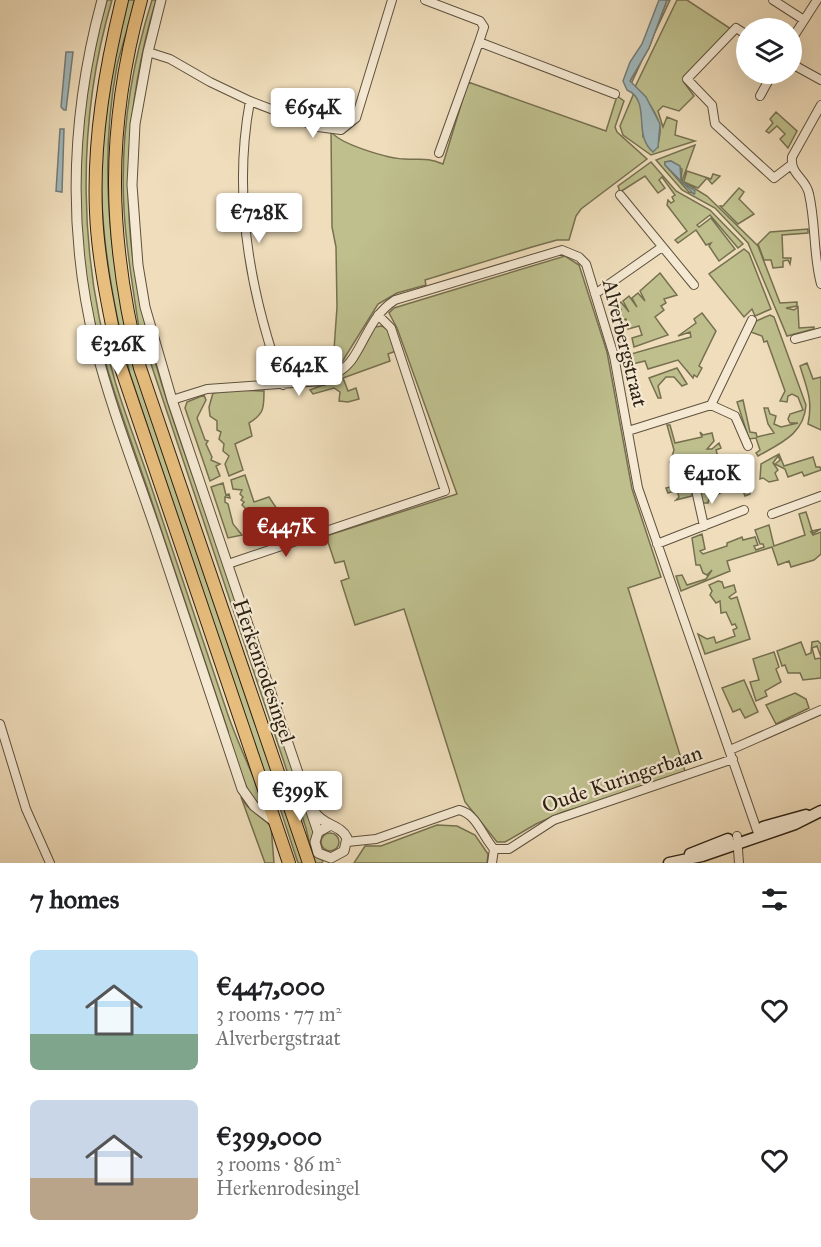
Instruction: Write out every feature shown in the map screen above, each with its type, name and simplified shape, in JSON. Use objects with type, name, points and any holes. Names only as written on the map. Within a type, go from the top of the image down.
[{"type":"highway","name":"Herkenrodesingel","points":[[122,0],[100,102],[96,165],[96,212],[110,315],[120,364],[289,863]]},
{"type":"highway","name":"Herkenrodesingel","points":[[141,0],[128,46],[118,103],[114,158],[114,216],[127,313],[140,368],[309,863]]},
{"type":"main road","points":[[669,863],[702,855],[758,832],[795,824],[816,813]]},
{"type":"street","points":[[102,0],[85,69],[76,146],[75,208],[86,304],[106,383],[247,799],[276,822]]},
{"type":"street","name":"Herkenrodesingel","points":[[161,0],[148,52],[135,124],[132,185],[145,307],[172,400],[318,832],[316,848],[327,861],[340,856],[347,843],[341,830],[321,821],[309,804]]},
{"type":"street","points":[[148,52],[170,59],[250,101],[318,128],[341,130],[356,118],[392,0]]},
{"type":"street","points":[[425,0],[480,21],[484,27],[439,153]]},
{"type":"street","points":[[773,0],[804,20]]},
{"type":"street","points":[[802,23],[817,0]]},
{"type":"street","points":[[736,28],[687,79],[712,105],[715,124],[774,178],[791,165]]},
{"type":"street","points":[[479,42],[615,94]]},
{"type":"street","points":[[802,70],[821,80]]},
{"type":"street","points":[[760,96],[767,84]]},
{"type":"street","points":[[250,101],[245,129],[243,167],[247,246],[264,332],[283,385]]},
{"type":"street","points":[[821,105],[792,157],[791,165],[794,173],[809,191],[817,269],[821,284]]},
{"type":"street","points":[[620,195],[694,285]]},
{"type":"street","points":[[595,294],[662,246]]},
{"type":"street","name":"Alverbergstraat","points":[[172,400],[207,389],[322,381],[335,375],[353,358],[378,315],[395,300],[562,250],[579,257],[586,264],[614,356],[638,488],[758,832]]},
{"type":"street","points":[[228,564],[445,491],[391,328],[378,315]]},
{"type":"street","points":[[711,405],[752,320]]},
{"type":"street","points":[[795,339],[821,332]]},
{"type":"street","points":[[628,431],[711,405],[735,416],[748,446]]},
{"type":"street","points":[[696,490],[704,526]]},
{"type":"street","points":[[772,514],[821,496]]},
{"type":"street","points":[[657,544],[744,510]]},
{"type":"street","name":"Oude Kuringerbaan","points":[[730,750],[821,710]]},
{"type":"street","points":[[0,724],[26,809],[50,863]]},
{"type":"street","name":"Oude Kuringerbaan","points":[[494,849],[509,849],[554,820],[733,759]]},
{"type":"street","points":[[347,843],[376,839],[459,810],[468,812],[494,849],[492,863]]},
{"type":"street","points":[[318,832],[329,826]]},
{"type":"street","points":[[737,840],[739,863]]},
{"type":"green space","points":[[107,0],[112,0],[100,47],[92,94],[87,142],[86,190],[88,239],[103,334],[119,395],[227,712],[265,808],[251,799],[229,741],[228,731],[114,392],[95,324],[87,284],[79,203],[80,162],[89,79]]},
{"type":"green space","points":[[128,0],[136,0],[117,66],[108,149],[111,232],[123,314],[143,395],[303,863],[298,863],[280,808],[271,795],[130,374],[115,307],[102,205],[102,137],[110,77]]},
{"type":"green space","points":[[152,0],[156,0],[137,79],[129,161],[128,202],[136,283],[152,350],[168,403],[302,794],[314,831],[317,856],[323,861],[322,863],[314,863],[306,828],[139,328],[125,224],[124,156],[133,77]]},
{"type":"green space","points":[[667,0],[670,0],[654,34]]},
{"type":"green space","points":[[677,0],[687,0],[731,29],[683,81],[694,96],[679,111],[663,106],[658,111],[663,127],[667,117],[677,121],[675,135],[695,141],[651,155],[623,135],[620,126],[634,93],[641,105],[643,137],[658,147],[659,123],[647,100],[635,87]]},
{"type":"green space","points":[[642,60],[631,84],[630,81]]},
{"type":"green space","points":[[468,82],[606,131],[617,96],[624,101],[615,127],[617,132],[647,159],[581,209],[576,216],[569,240],[557,240],[425,280],[426,285],[397,293],[378,304],[342,362],[334,350],[337,307],[336,247],[332,227],[331,131],[343,141],[377,154],[443,164]]},
{"type":"green space","points":[[776,112],[797,131],[788,148],[780,139],[785,134],[777,126],[769,133],[766,131],[773,123],[770,119]]},
{"type":"green space","points":[[695,145],[682,181],[687,171],[711,179],[713,174],[720,176],[712,184],[707,178],[698,188],[684,182],[707,196],[758,246],[780,303],[797,302],[797,306],[786,308],[794,310],[798,307],[799,328],[814,327],[814,329],[787,336],[748,243],[715,208],[682,190],[656,160]],"holes":[[[671,161],[682,169],[681,181],[694,193],[689,192],[665,165],[665,162]]]},
{"type":"green space","points":[[651,162],[676,191],[710,210],[743,244],[738,248],[710,215],[697,225],[699,227],[711,218],[735,249],[719,261],[709,246],[711,243],[706,245],[696,230],[678,243],[675,240],[687,231],[667,205],[668,200],[671,203],[674,201],[672,197],[675,195],[662,177],[659,180],[665,188],[658,193],[645,176],[620,192],[618,186]]},
{"type":"green space","points":[[739,188],[744,192],[739,199],[754,214],[738,224],[720,206],[723,206]]},
{"type":"green space","points":[[808,229],[808,233],[782,235],[783,258],[791,258],[790,264],[788,260],[783,261],[783,267],[773,268],[771,260],[764,260],[758,244],[770,232]]},
{"type":"green space","points":[[744,249],[749,253],[771,309],[755,316],[752,309],[744,317],[709,274]]},
{"type":"green space","points":[[565,256],[579,265],[607,352],[632,489],[661,577],[628,588],[685,771],[638,790],[563,812],[505,842],[497,842],[465,802],[404,609],[355,625],[341,581],[349,578],[344,561],[335,563],[326,536],[457,494],[397,328],[389,313],[394,308]]},
{"type":"green space","points":[[660,273],[677,295],[664,299],[666,303],[661,306],[664,310],[655,317],[668,335],[634,347],[632,338],[642,335],[639,326],[628,329],[626,319],[621,321],[621,309],[617,306],[621,302],[629,312],[623,301],[629,296],[637,307],[632,298],[638,293],[645,301],[640,291]]},
{"type":"green space","points":[[702,313],[716,331],[699,366],[702,368],[697,377],[694,375],[693,378],[678,360],[648,369],[645,361],[628,365],[627,361],[624,362],[624,356],[691,337],[690,332],[678,336],[696,323],[694,319]]},
{"type":"green space","points":[[770,315],[774,317],[806,405],[801,423],[796,430],[783,442],[758,456],[756,453],[760,450],[756,438],[749,439],[737,402],[743,400],[750,432],[756,433],[757,437],[774,433],[768,424],[764,408],[768,408],[770,414],[776,416],[774,424],[781,427],[798,423],[790,423],[788,419],[790,414],[803,410],[798,397],[792,394],[788,396],[787,402],[780,401],[785,391],[767,341],[764,342],[762,336],[751,332],[756,321]]},
{"type":"green space","points":[[382,326],[388,329],[396,351],[388,354],[390,361],[343,378],[348,391],[356,388],[359,399],[348,402],[339,401],[340,392],[334,388],[313,394],[310,390],[343,373],[356,358],[375,327]]},
{"type":"green space","points":[[807,363],[813,379],[821,377],[821,430],[808,424],[810,401],[800,366]]},
{"type":"green space","points":[[677,368],[687,384],[682,386],[674,377],[666,377],[658,386],[661,398],[658,398],[649,378]]},
{"type":"green space","points":[[236,390],[264,391],[264,402],[258,417],[249,423],[252,436],[235,444],[243,470],[229,476],[225,464],[229,456],[223,451],[224,444],[219,439],[221,432],[217,430],[217,421],[210,416],[209,407],[213,393]]},
{"type":"green space","points":[[204,395],[206,400],[197,418],[205,440],[208,441],[206,444],[212,457],[211,460],[220,464],[216,466],[220,476],[210,481],[185,408],[187,402]]},
{"type":"green space","points":[[667,425],[670,425],[675,443],[702,437],[700,432],[703,435],[712,433],[714,441],[707,449],[712,449],[719,443],[721,448],[716,450],[720,464],[743,457],[742,462],[708,474],[698,470],[699,479],[697,473],[678,479],[678,469],[686,466],[683,458],[670,462],[674,450]]},
{"type":"green space","points":[[779,454],[784,466],[813,457],[816,467],[820,467],[821,470],[804,476],[802,472],[788,477],[785,469],[775,464],[780,460],[778,456],[773,463],[778,470],[775,473],[778,480],[769,482],[763,478],[760,479],[761,464]]},
{"type":"green space","points":[[741,464],[750,494],[745,496],[742,488],[736,490],[733,484],[709,499],[708,503],[702,503],[701,487],[708,484],[705,477],[733,473],[731,467]]},
{"type":"green space","points":[[245,475],[254,502],[269,497],[283,518],[303,512],[310,532],[305,533],[301,528],[267,539],[247,521],[250,518],[242,505],[244,502],[240,494],[242,490],[233,489],[231,480]]},
{"type":"green space","points":[[223,483],[226,495],[229,494],[230,498],[225,497],[225,502],[228,504],[233,524],[242,535],[228,538],[211,487]]},
{"type":"green space","points":[[683,484],[684,487],[691,486],[692,496],[676,500],[679,497],[677,490],[668,493],[666,488]]},
{"type":"green space","points":[[806,512],[812,531],[821,529],[814,533],[811,532],[813,535],[821,532],[821,554],[814,560],[791,567],[789,561],[778,565],[772,547],[727,561],[730,571],[681,591],[676,576],[682,575],[687,585],[706,579],[712,570],[707,575],[703,573],[700,565],[696,565],[692,538],[702,534],[705,549],[700,551],[703,554],[727,546],[727,543],[742,537],[743,540],[755,537],[758,545],[754,546],[756,550],[764,547],[760,544],[755,530],[769,525],[774,546],[805,535],[799,514]]},
{"type":"green space","points":[[718,581],[722,582],[724,588],[734,585],[736,592],[729,597],[731,599],[737,597],[750,639],[705,654],[698,634],[707,639],[714,637],[716,643],[735,636],[733,630],[737,628],[735,624],[732,625],[726,612],[721,613],[720,601],[716,603],[710,595],[712,591],[709,585]]},
{"type":"green space","points":[[818,641],[821,644],[821,657],[817,646],[812,648],[815,659],[820,658],[821,660],[821,678],[803,680],[800,673],[788,673],[785,665],[782,666],[777,651],[801,642],[806,655],[811,653],[812,642]]},
{"type":"green space","points":[[774,652],[779,667],[776,669],[781,682],[765,691],[767,696],[756,701],[750,682],[759,680],[753,659]]},
{"type":"green space","points":[[744,680],[758,712],[745,718],[740,709],[733,712],[722,688]]},
{"type":"green space","points":[[795,693],[806,699],[809,708],[776,724],[766,705]]},
{"type":"green space","points":[[241,797],[247,806],[271,826],[274,863],[265,863]]},
{"type":"green space","points":[[437,825],[457,826],[475,835],[488,854],[487,863],[354,863],[365,846],[381,846]]},
{"type":"green space","points":[[330,833],[336,836],[339,842],[336,848],[330,851],[324,848],[321,842],[324,836]]},
{"type":"water","points":[[659,0],[667,0],[649,48],[630,81],[646,97],[660,124],[658,147],[653,152],[644,137],[639,102],[627,90],[623,81],[630,62],[642,44]]},
{"type":"water","points":[[66,52],[73,52],[66,110],[64,110],[61,107]]},
{"type":"water","points":[[60,129],[64,129],[62,192],[56,191]]},
{"type":"water","points":[[671,161],[680,166],[681,181],[665,165],[665,162]]},
{"type":"water","points":[[681,181],[695,191],[694,194]]}]
